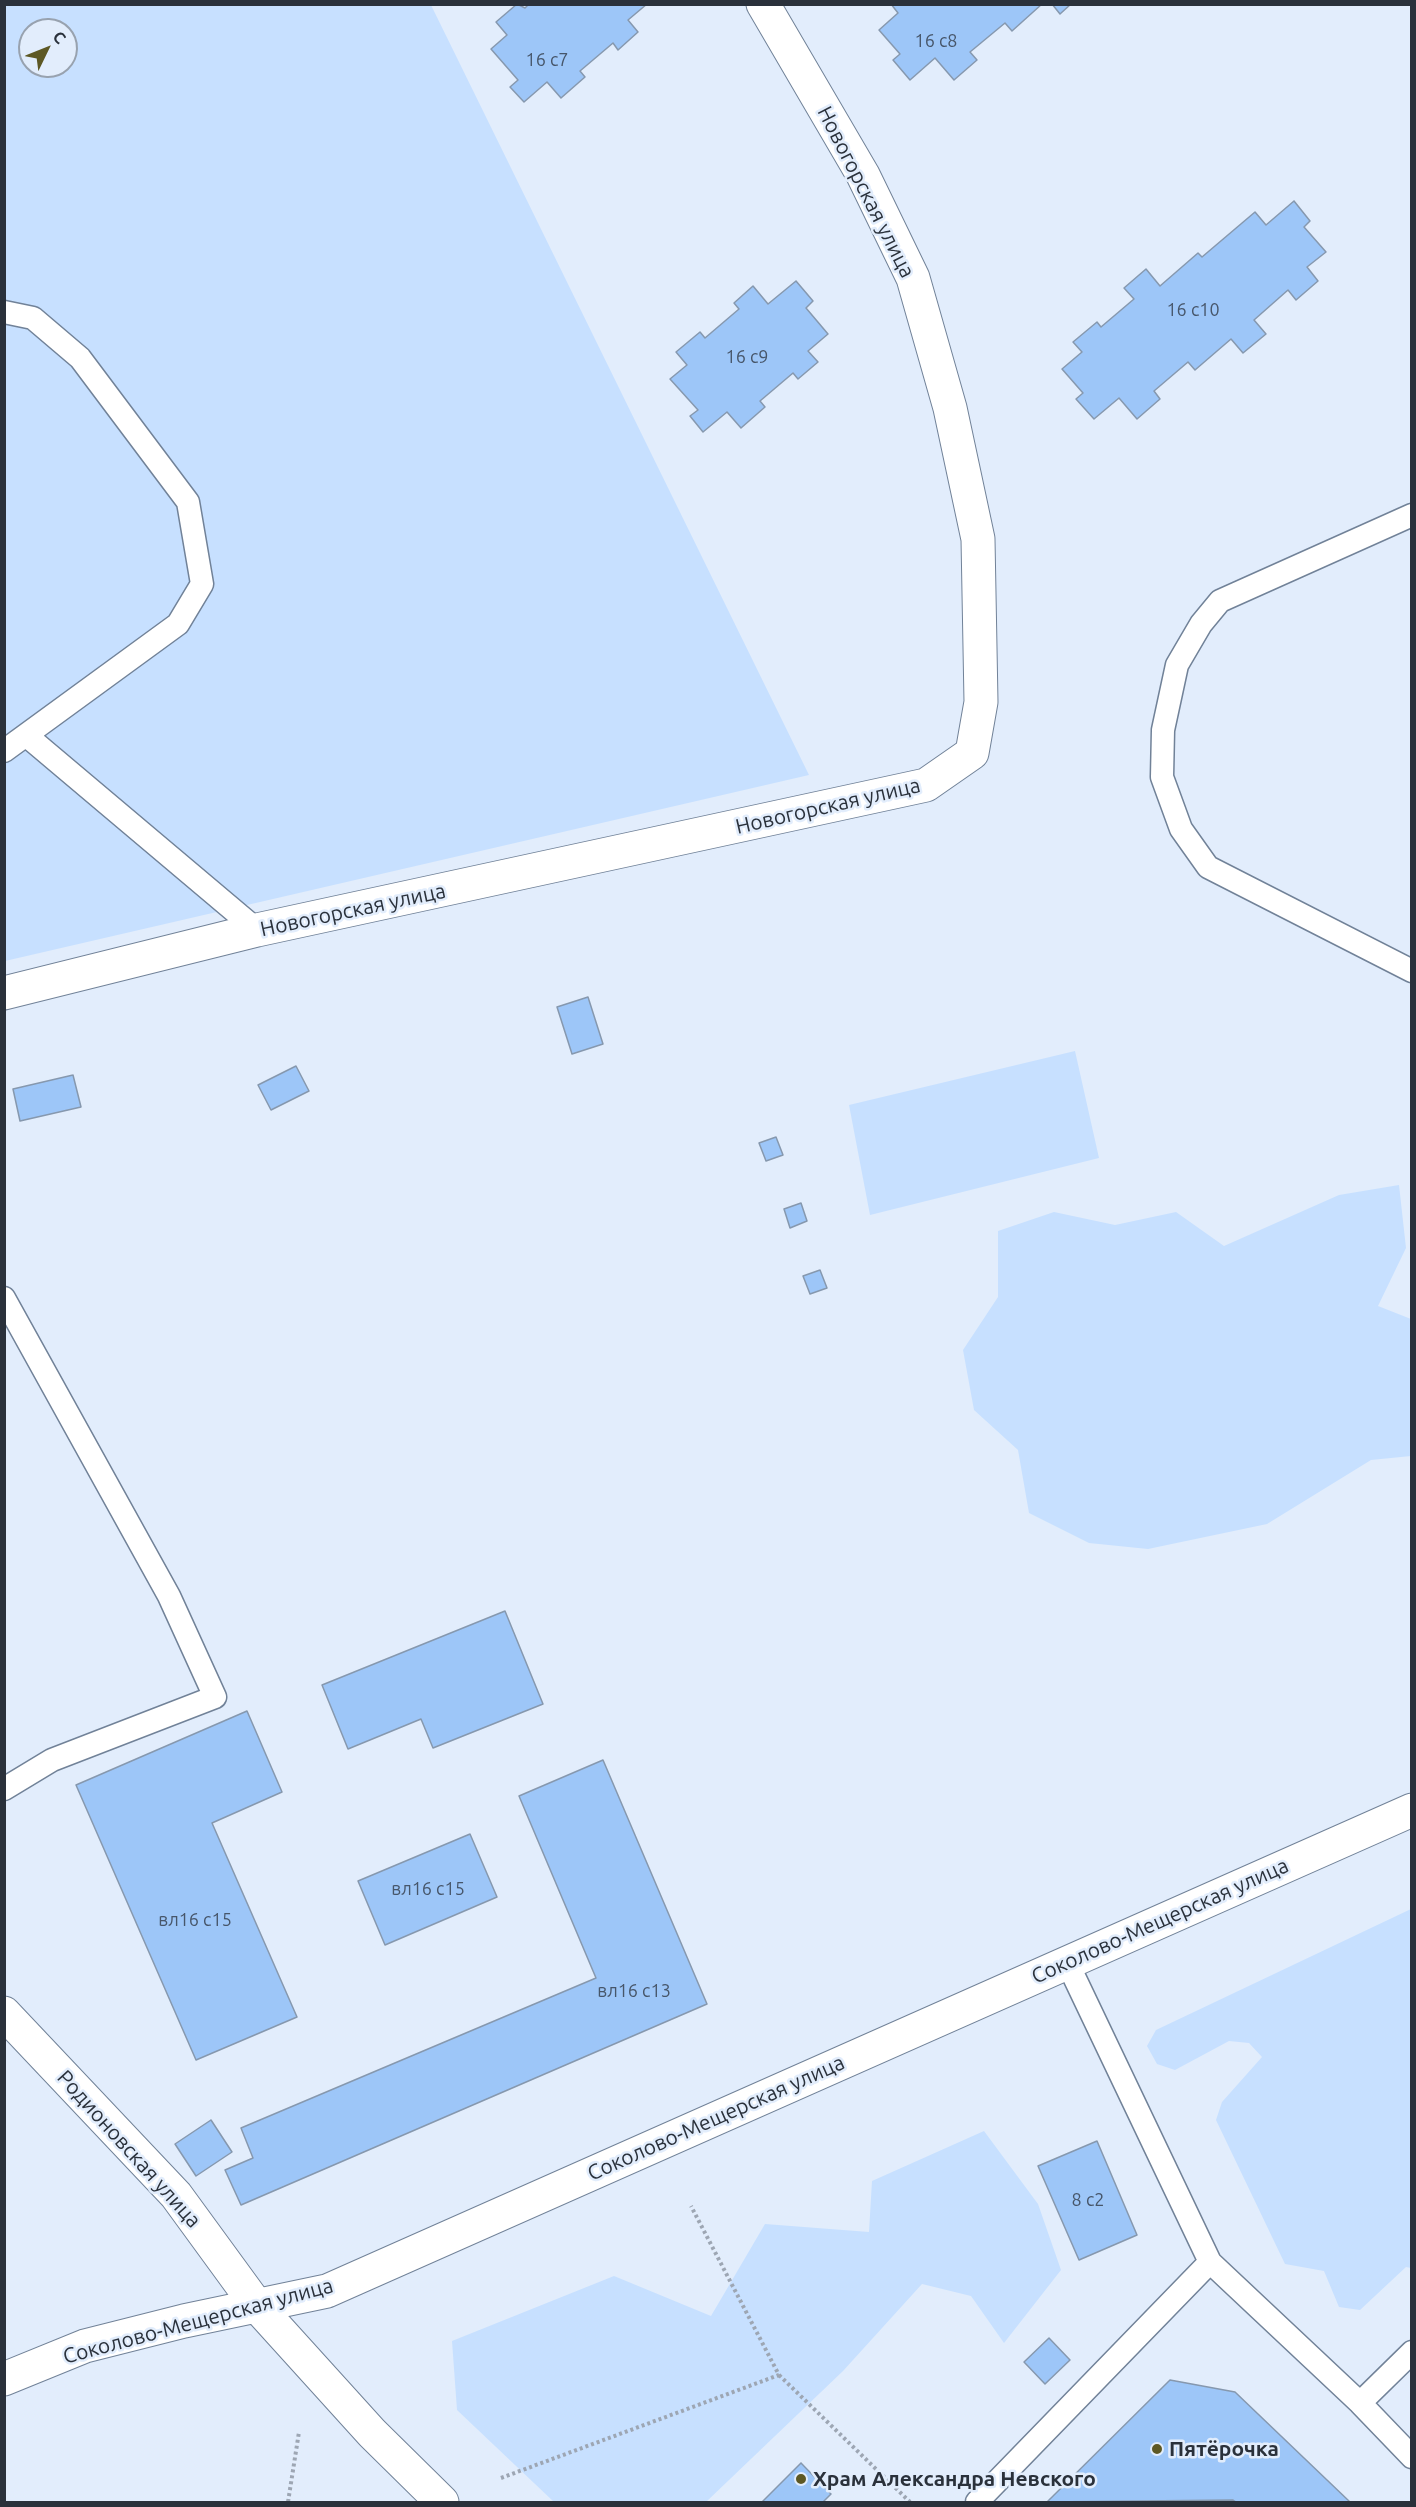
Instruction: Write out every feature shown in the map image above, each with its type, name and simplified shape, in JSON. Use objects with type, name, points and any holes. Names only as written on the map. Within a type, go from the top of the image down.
[{"type":"street","name":"Новогорская улица","points":[[4,993],[257,930],[926,785],[972,753],[981,702],[978,539],[950,408],[913,278],[862,175],[763,4]]},
{"type":"street","name":"Соколово-Мещерская улица","points":[[4,2379],[84,2346],[327,2291],[1412,1809]]},
{"type":"street","name":"Родионовская улица","points":[[4,2013],[176,2195],[257,2306],[372,2433],[442,2502]]},
{"type":"lane","points":[[4,312],[33,318],[80,358],[188,502],[202,584],[178,624],[4,751]]},
{"type":"lane","points":[[1412,515],[1220,601],[1201,624],[1178,665],[1163,730],[1162,777],[1181,829],[1208,867],[1412,971]]},
{"type":"lane","points":[[27,736],[257,930]]},
{"type":"lane","points":[[4,1298],[169,1596],[215,1697],[52,1760],[4,1789]]},
{"type":"lane","points":[[1067,1962],[1210,2262],[1360,2403],[1412,2457]]},
{"type":"lane","points":[[977,2502],[1210,2262]]},
{"type":"lane","points":[[1360,2403],[1412,2352]]},
{"type":"path","points":[[691,2206],[779,2375],[910,2502]]},
{"type":"path","points":[[501,2478],[779,2375]]},
{"type":"path","points":[[288,2502],[299,2432]]},
{"type":"shaded area","points":[[4,5],[431,5],[809,775],[5,961]]},
{"type":"shaded area","points":[[1075,1051],[1099,1158],[870,1215],[849,1105]]},
{"type":"shaded area","points":[[1399,1185],[1406,1248],[1378,1306],[1411,1319],[1411,1456],[1371,1460],[1267,1524],[1148,1549],[1089,1543],[1029,1513],[1018,1450],[974,1410],[963,1350],[998,1297],[998,1231],[1054,1212],[1115,1225],[1176,1212],[1224,1246],[1339,1195]]},
{"type":"shaded area","points":[[1411,1909],[1411,2268],[1406,2267],[1360,2310],[1339,2307],[1324,2271],[1285,2264],[1216,2120],[1222,2102],[1262,2057],[1249,2043],[1229,2041],[1175,2070],[1157,2064],[1147,2046],[1156,2030]]},
{"type":"shaded area","points":[[984,2131],[1038,2204],[1061,2270],[1004,2343],[971,2296],[922,2284],[843,2371],[706,2502],[554,2502],[457,2410],[452,2341],[614,2276],[711,2316],[765,2224],[869,2232],[872,2181]]},
{"type":"building","points":[[517,4],[525,8],[529,4],[647,4],[628,20],[638,32],[618,50],[613,43],[580,71],[585,77],[561,98],[547,82],[524,102],[510,87],[518,80],[491,49],[507,35],[496,22]]},
{"type":"building","points":[[891,4],[1042,4],[1012,31],[1005,23],[970,52],[977,60],[954,80],[935,58],[910,80],[893,60],[900,54],[879,30],[898,13]]},
{"type":"building","points":[[1052,4],[1071,4],[1060,14]]},
{"type":"building","points":[[1294,201],[1310,221],[1304,227],[1326,252],[1307,267],[1318,281],[1296,300],[1288,290],[1254,320],[1266,334],[1243,353],[1231,339],[1195,370],[1188,362],[1154,391],[1160,399],[1137,419],[1119,398],[1094,419],[1076,399],[1083,393],[1062,369],[1082,352],[1073,342],[1097,322],[1101,327],[1134,299],[1124,288],[1146,269],[1160,286],[1198,253],[1202,257],[1255,212],[1266,225]]},
{"type":"building","points":[[796,281],[813,301],[806,308],[828,334],[808,351],[818,362],[798,379],[793,373],[760,401],[765,407],[741,428],[727,412],[703,432],[690,416],[698,410],[670,379],[687,365],[676,352],[700,332],[705,338],[739,309],[734,303],[753,286],[768,304]]},
{"type":"building","points":[[588,997],[603,1044],[572,1054],[557,1007]]},
{"type":"building","points":[[296,1066],[309,1091],[271,1110],[258,1085]]},
{"type":"building","points":[[73,1075],[81,1107],[20,1121],[13,1089]]},
{"type":"building","points":[[776,1137],[783,1155],[766,1161],[759,1143]]},
{"type":"building","points":[[801,1203],[807,1221],[790,1228],[784,1209]]},
{"type":"building","points":[[820,1270],[827,1288],[810,1294],[803,1276]]},
{"type":"building","points":[[505,1611],[543,1704],[433,1748],[421,1719],[348,1749],[322,1685]]},
{"type":"building","points":[[247,1711],[282,1792],[212,1823],[297,2017],[196,2060],[76,1785]]},
{"type":"building","points":[[603,1760],[707,2004],[241,2205],[225,2170],[253,2158],[241,2128],[596,1978],[519,1796]]},
{"type":"building","points":[[470,1834],[497,1897],[385,1945],[358,1881]]},
{"type":"building","points":[[211,2120],[232,2152],[196,2176],[175,2144]]},
{"type":"building","points":[[1097,2141],[1137,2235],[1079,2260],[1038,2166]]},
{"type":"building","points":[[1049,2338],[1070,2360],[1045,2384],[1024,2362]]},
{"type":"building","points":[[1170,2380],[1235,2392],[1350,2502],[1236,2502],[1233,2500],[1047,2502]]},
{"type":"building","name":"Храм Александра Невского","points":[[801,2463],[831,2494],[823,2502],[762,2502]]},
{"type":"place","name":"Пятёрочка","points":[[1157,2449]]},
{"type":"place","name":"Храм Александра Невского","points":[[801,2479]]}]
